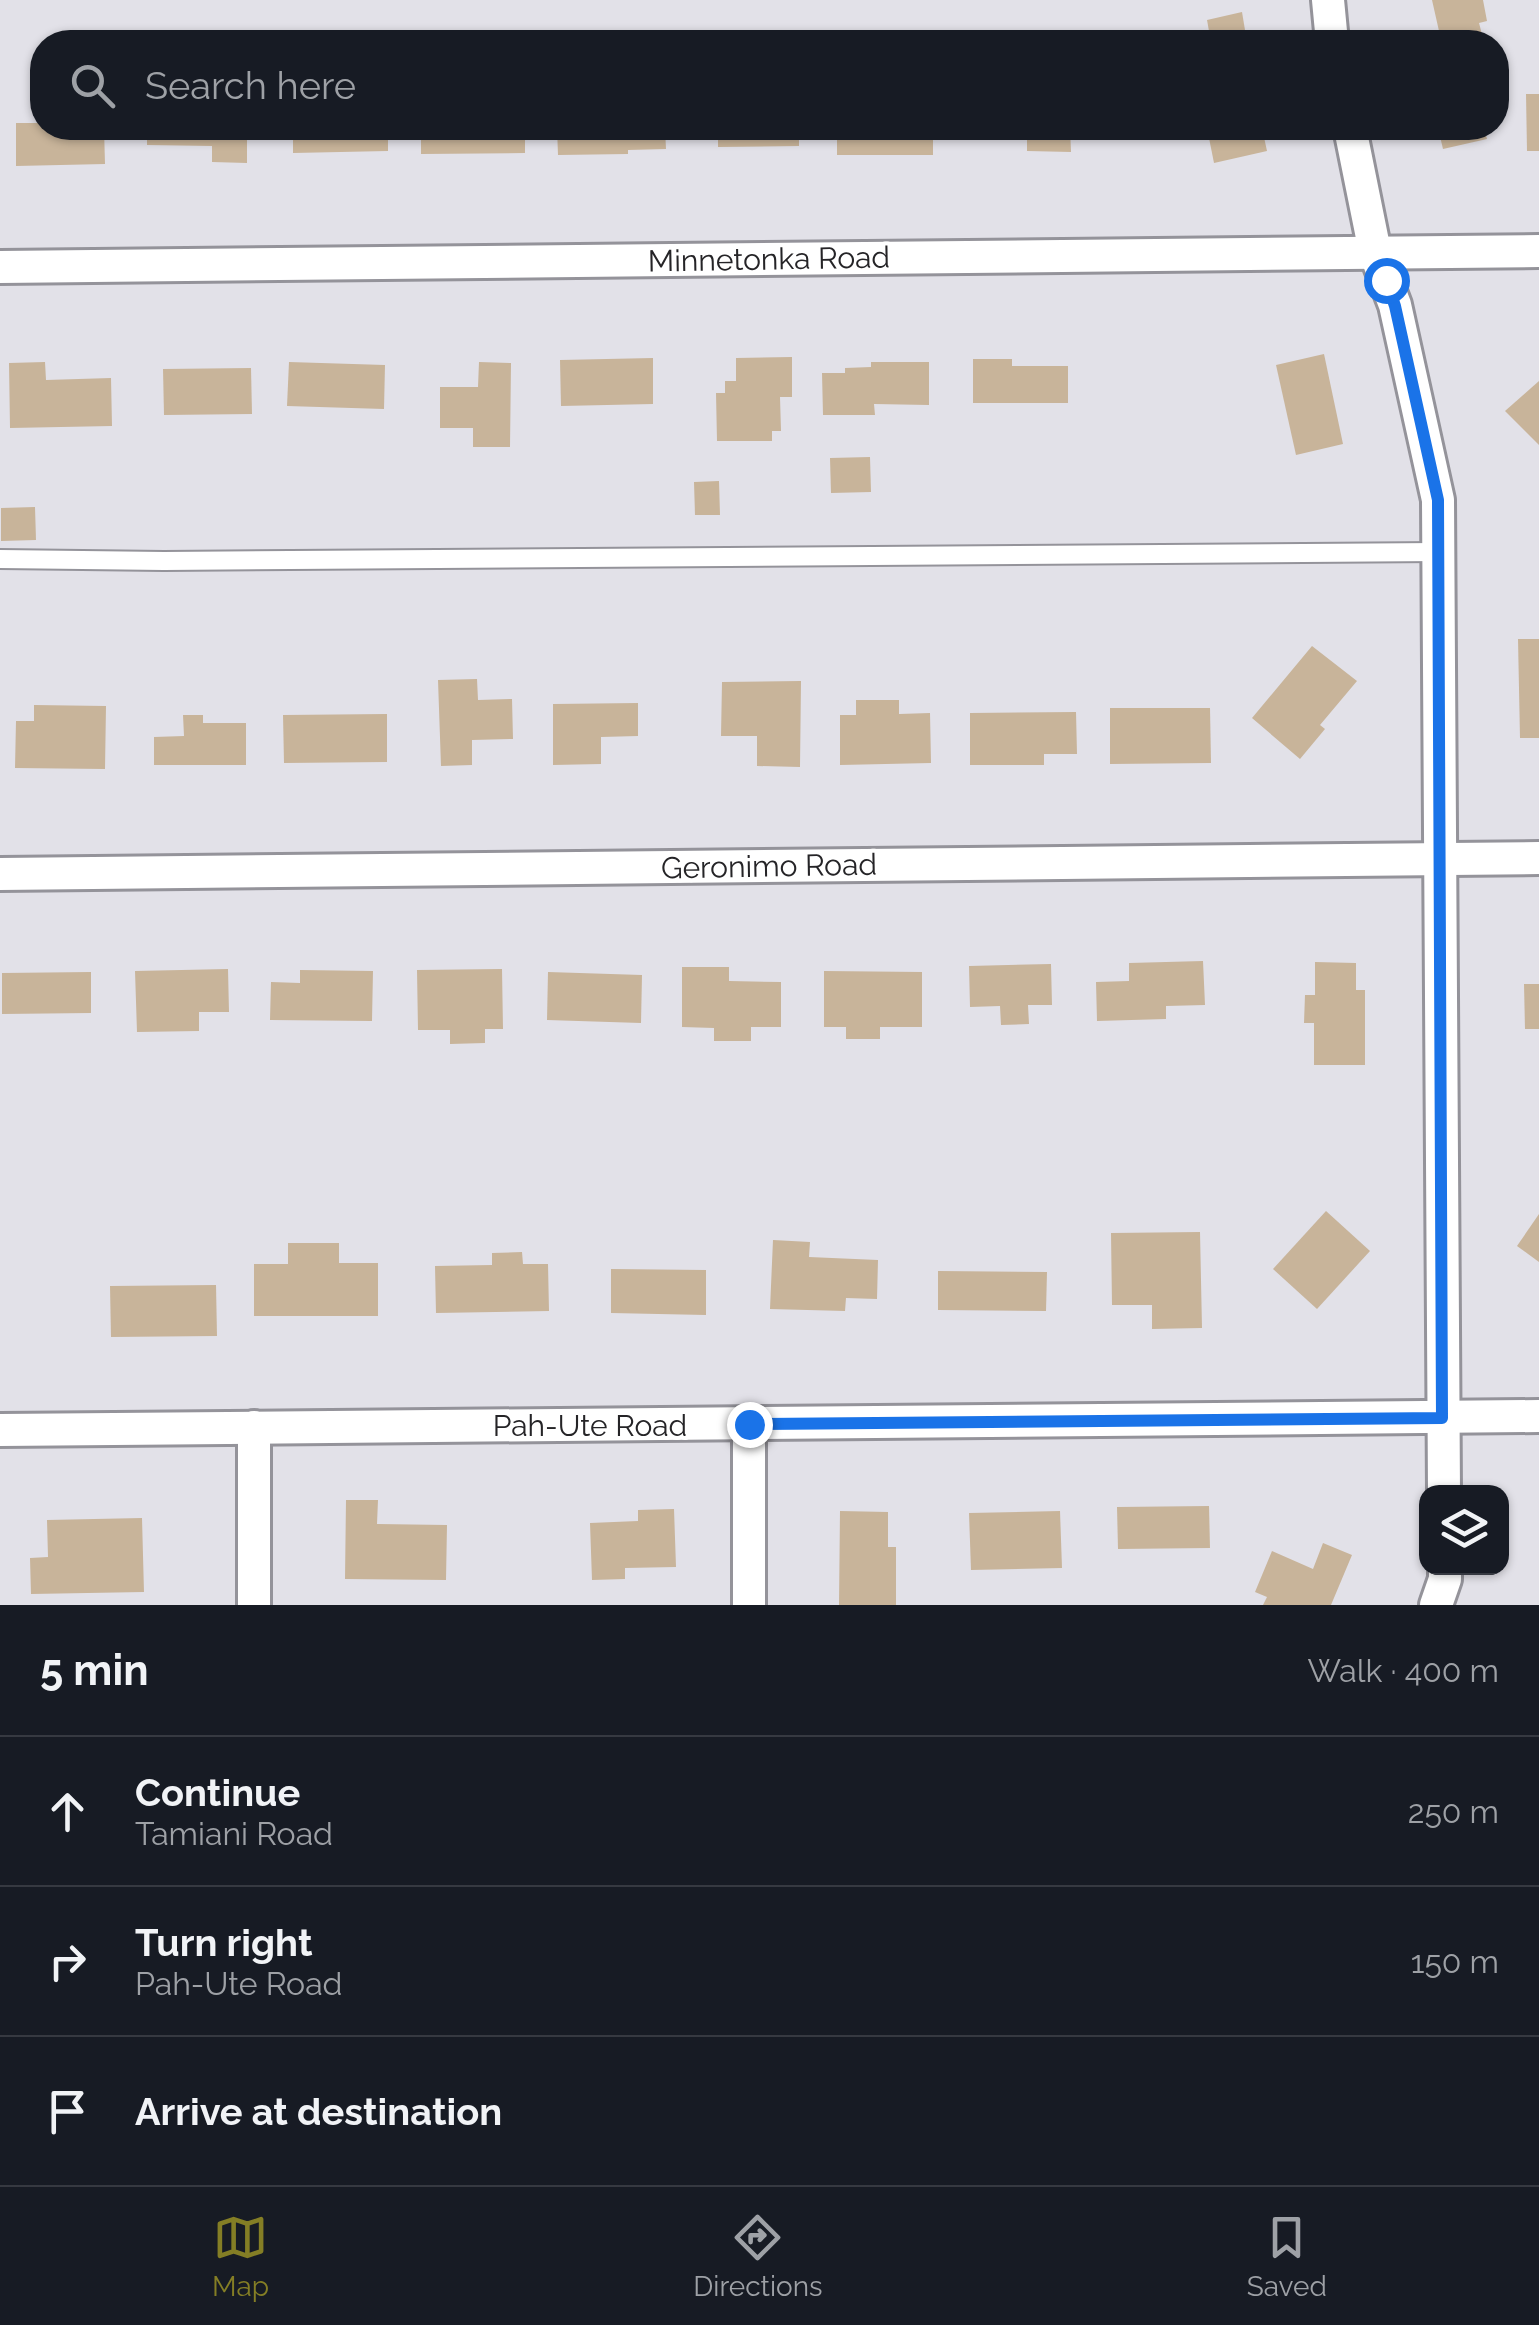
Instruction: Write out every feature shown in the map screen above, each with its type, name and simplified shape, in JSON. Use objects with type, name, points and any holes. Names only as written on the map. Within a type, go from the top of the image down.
[{"type":"street","points":[[1328,0],[1331,30]]},
{"type":"street","points":[[1353,140],[1376,252],[1395,306],[1438,500],[1444,1485]]},
{"type":"street","name":"Minnetonka Road","points":[[0,267],[1539,251]]},
{"type":"street","name":"Geronimo Road","points":[[0,874],[1539,858]]},
{"type":"street","name":"Pah-Ute Road","points":[[0,1430],[1539,1416]]},
{"type":"street","points":[[749,1424],[749,1605]]},
{"type":"street","points":[[254,1426],[254,1605]]},
{"type":"street","points":[[1436,1605],[1445,1575]]},
{"type":"lane","points":[[0,559],[1439,552]]},
{"type":"building","points":[[1432,0],[1483,0],[1487,21],[1479,23],[1481,30],[1439,30]]},
{"type":"building","points":[[1242,12],[1245,30],[1209,30],[1207,20]]},
{"type":"building","points":[[1526,94],[1539,94],[1539,151],[1527,151]]},
{"type":"building","points":[[16,123],[30,123],[30,140],[104,140],[105,164],[16,166]]},
{"type":"building","points":[[147,140],[247,140],[247,163],[212,162],[212,146],[147,145]]},
{"type":"building","points":[[293,140],[388,140],[388,151],[293,153]]},
{"type":"building","points":[[421,140],[525,140],[525,153],[421,154]]},
{"type":"building","points":[[557,140],[666,140],[666,149],[558,155]]},
{"type":"building","points":[[718,140],[799,140],[799,146],[718,147]]},
{"type":"building","points":[[837,140],[933,140],[933,155],[837,155]]},
{"type":"building","points":[[1027,140],[1070,140],[1071,152],[1027,151]]},
{"type":"building","points":[[1209,140],[1265,140],[1267,151],[1214,163]]},
{"type":"building","points":[[1441,140],[1483,140],[1443,149]]},
{"type":"building","points":[[1324,354],[1343,444],[1296,455],[1276,365]]},
{"type":"building","points":[[792,357],[792,397],[780,397],[781,431],[772,431],[772,441],[717,441],[716,393],[725,393],[725,381],[736,381],[736,358]]},
{"type":"building","points":[[653,358],[653,404],[561,406],[560,360]]},
{"type":"building","points":[[973,359],[1012,359],[1012,366],[1068,366],[1068,403],[973,403]]},
{"type":"building","points":[[45,362],[46,380],[111,378],[112,426],[10,428],[9,363]]},
{"type":"building","points":[[289,362],[385,365],[384,409],[287,406]]},
{"type":"building","points":[[479,362],[511,363],[510,447],[473,447],[473,428],[440,428],[440,387],[478,387]]},
{"type":"building","points":[[871,362],[929,362],[929,405],[874,404],[875,415],[823,415],[822,373],[845,373],[845,368],[871,367]]},
{"type":"building","points":[[251,368],[252,414],[164,415],[163,369]]},
{"type":"building","points":[[1539,381],[1539,445],[1505,411]]},
{"type":"building","points":[[870,457],[871,492],[831,493],[830,458]]},
{"type":"building","points":[[719,481],[720,515],[695,515],[694,482]]},
{"type":"building","points":[[35,507],[36,540],[1,541],[1,508]]},
{"type":"building","points":[[1518,639],[1539,639],[1539,738],[1520,738]]},
{"type":"building","points":[[1312,646],[1357,681],[1320,725],[1325,729],[1300,759],[1252,718]]},
{"type":"building","points":[[477,679],[478,700],[512,699],[513,739],[472,740],[472,765],[441,766],[438,680]]},
{"type":"building","points":[[801,681],[800,767],[757,766],[757,736],[721,736],[722,682]]},
{"type":"building","points":[[856,700],[899,700],[899,714],[930,713],[931,763],[840,765],[840,715],[856,715]]},
{"type":"building","points":[[638,703],[638,736],[601,737],[601,764],[553,765],[553,704]]},
{"type":"building","points":[[34,705],[106,706],[105,769],[15,768],[16,721],[34,721]]},
{"type":"building","points":[[1110,708],[1210,708],[1211,763],[1110,764]]},
{"type":"building","points":[[1076,712],[1077,754],[1044,754],[1044,765],[970,765],[970,713]]},
{"type":"building","points":[[387,714],[387,762],[284,763],[283,715]]},
{"type":"building","points":[[183,715],[203,715],[203,723],[246,723],[246,765],[154,765],[154,737],[184,736]]},
{"type":"building","points":[[1203,961],[1205,1005],[1166,1006],[1166,1019],[1097,1021],[1096,982],[1129,981],[1129,963]]},
{"type":"building","points":[[1315,962],[1356,963],[1356,990],[1365,990],[1365,1065],[1314,1065],[1314,1023],[1304,1023],[1305,995],[1315,995]]},
{"type":"building","points":[[1051,964],[1052,1005],[1028,1005],[1029,1024],[1001,1025],[1000,1006],[970,1007],[969,966]]},
{"type":"building","points":[[682,967],[729,967],[729,981],[781,982],[781,1027],[751,1027],[751,1041],[714,1041],[714,1028],[682,1027]]},
{"type":"building","points":[[228,969],[229,1012],[199,1012],[199,1031],[137,1032],[135,971]]},
{"type":"building","points":[[502,969],[503,1029],[485,1029],[485,1043],[450,1044],[450,1030],[418,1030],[417,970]]},
{"type":"building","points":[[300,970],[373,971],[372,1021],[270,1020],[271,982],[300,983]]},
{"type":"building","points":[[824,971],[922,972],[922,1027],[880,1027],[880,1039],[846,1039],[846,1027],[824,1027]]},
{"type":"building","points":[[91,972],[91,1013],[2,1014],[2,973]]},
{"type":"building","points":[[548,972],[642,975],[641,1023],[547,1020]]},
{"type":"building","points":[[1524,984],[1539,984],[1539,1029],[1525,1029]]},
{"type":"building","points":[[1326,1211],[1370,1251],[1317,1309],[1273,1269]]},
{"type":"building","points":[[1539,1214],[1539,1262],[1517,1246]]},
{"type":"building","points":[[1200,1232],[1202,1328],[1152,1329],[1152,1305],[1112,1305],[1111,1233]]},
{"type":"building","points":[[773,1240],[810,1242],[809,1257],[878,1260],[877,1299],[846,1298],[845,1311],[770,1309]]},
{"type":"building","points":[[288,1243],[339,1243],[339,1263],[378,1263],[378,1316],[254,1316],[254,1264],[288,1264]]},
{"type":"building","points":[[522,1252],[523,1264],[548,1264],[549,1311],[436,1313],[435,1266],[492,1265],[492,1253]]},
{"type":"building","points":[[611,1269],[706,1270],[706,1315],[611,1313]]},
{"type":"building","points":[[938,1271],[1047,1272],[1046,1311],[938,1310]]},
{"type":"building","points":[[216,1285],[217,1336],[111,1337],[110,1286]]},
{"type":"building","points":[[346,1500],[378,1500],[377,1524],[447,1525],[446,1580],[345,1579]]},
{"type":"building","points":[[1209,1506],[1210,1548],[1118,1549],[1117,1507]]},
{"type":"building","points":[[674,1509],[676,1567],[625,1568],[625,1579],[592,1580],[590,1523],[638,1521],[638,1510]]},
{"type":"building","points":[[840,1511],[888,1512],[888,1547],[896,1547],[896,1605],[839,1605]]},
{"type":"building","points":[[1060,1511],[1062,1568],[971,1570],[969,1513]]},
{"type":"building","points":[[142,1518],[144,1592],[31,1594],[30,1558],[48,1557],[47,1520]]},
{"type":"building","points":[[1323,1543],[1352,1555],[1331,1605],[1263,1605],[1267,1597],[1255,1592],[1272,1551],[1313,1569]]},
{"type":"route","points":[[749,1424],[1442,1418],[1438,500],[1386,280]]}]
